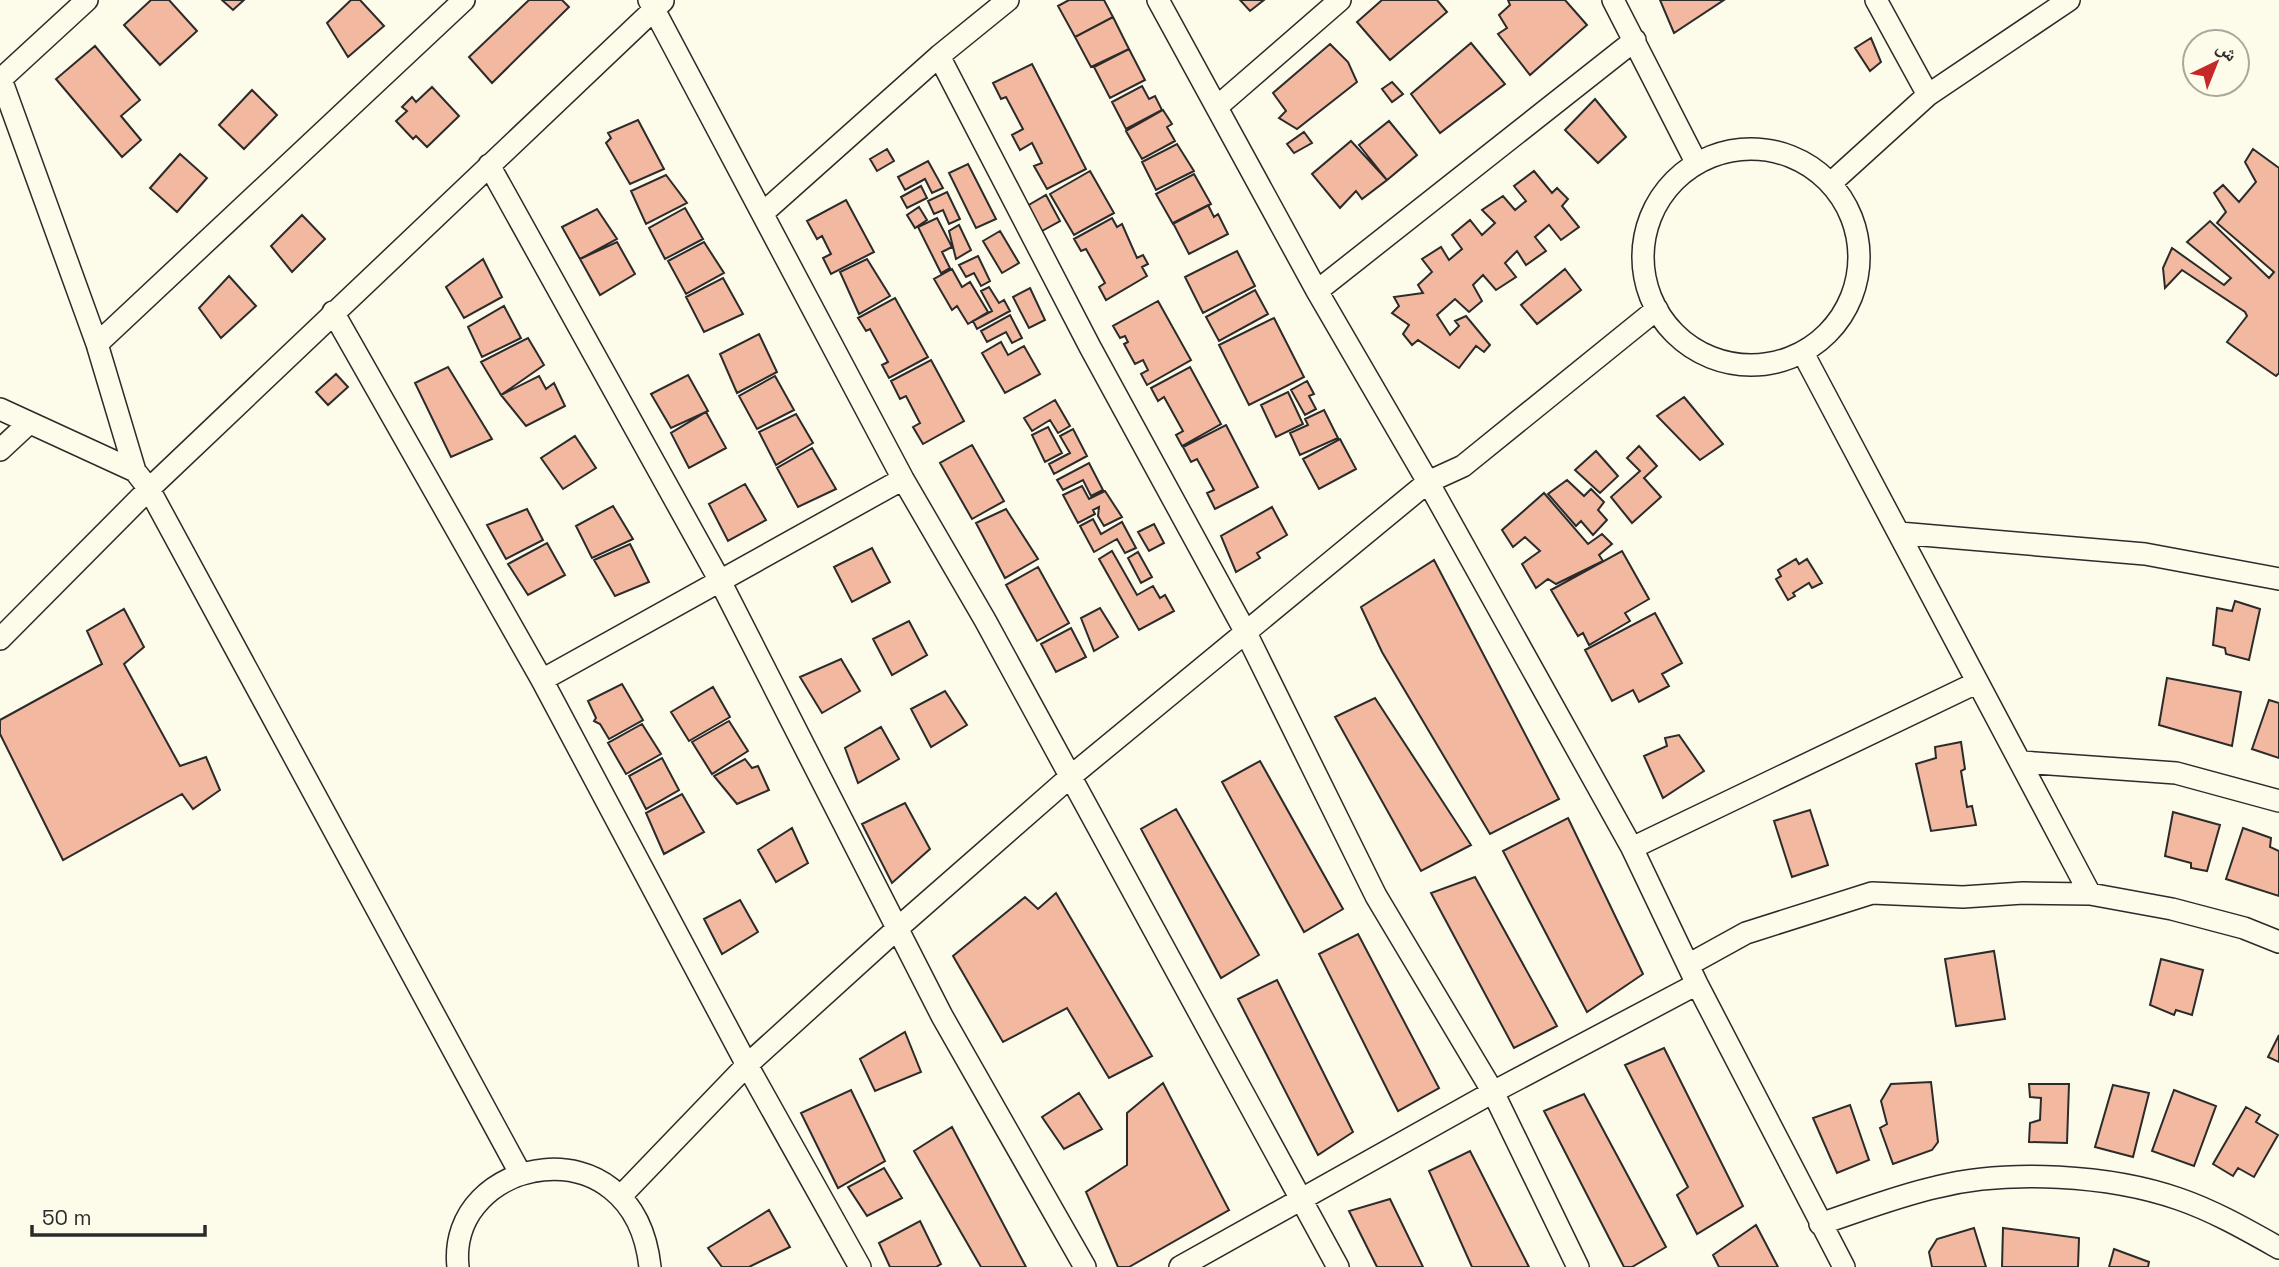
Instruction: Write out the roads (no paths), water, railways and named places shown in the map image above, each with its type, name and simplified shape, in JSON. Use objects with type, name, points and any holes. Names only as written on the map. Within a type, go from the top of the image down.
[{"type":"street","points":[[87,0],[1,79],[97,344],[135,471],[149,489],[520,1173]]},
{"type":"street","points":[[97,344],[464,0]]},
{"type":"street","points":[[764,212],[939,56],[1008,0]]},
{"type":"street","points":[[1158,0],[1317,291],[1428,482],[1632,848],[1692,974],[1844,1267]]},
{"type":"street","points":[[1218,106],[1340,0]]},
{"type":"street","points":[[1613,0],[1696,162]]},
{"type":"street","points":[[1876,0],[1928,95]]},
{"type":"street","points":[[1831,183],[1928,95],[2069,0]]},
{"type":"street","points":[[0,639],[149,489],[656,3],[904,479],[1302,1197],[1338,1267]]},
{"type":"street","points":[[1317,291],[1634,40]]},
{"type":"street","points":[[939,56],[1090,347],[1245,631],[1376,896],[1493,1092],[1578,1267]]},
{"type":"street","points":[[1748,148],[1775,150],[1800,160],[1831,183],[1846,205],[1857,232],[1860,265],[1852,297],[1836,326],[1802,353],[1780,362],[1745,366],[1711,358],[1681,340],[1657,309],[1645,282],[1642,247],[1651,214],[1669,184],[1696,162],[1721,152],[1748,148]]},
{"type":"street","points":[[489,165],[720,581],[942,1016],[1085,1267]]},
{"type":"street","points":[[621,1196],[747,1065],[1070,777],[1428,482],[1463,466],[1657,309]]},
{"type":"street","points":[[333,312],[542,680],[747,1065],[860,1267]]},
{"type":"street","points":[[1802,353],[2090,894]]},
{"type":"street","points":[[0,409],[135,471]]},
{"type":"street","points":[[0,450],[29,422]]},
{"type":"street","points":[[542,680],[904,479]]},
{"type":"street","points":[[1899,533],[2145,554],[2279,579]]},
{"type":"street","points":[[1632,848],[1976,683]]},
{"type":"street","points":[[2022,762],[2176,773],[2279,801]]},
{"type":"street","points":[[1180,1267],[1493,1092],[1692,974],[1746,933],[1872,892],[1963,897],[2023,893],[2090,894],[2172,909],[2244,928],[2279,942]]},
{"type":"street","points":[[458,1267],[457,1256],[466,1221],[489,1192],[520,1173],[553,1168],[587,1174],[621,1196],[635,1213],[647,1240],[650,1267]]},
{"type":"street","points":[[1820,1224],[1939,1186],[1992,1178],[2052,1178],[2125,1184],[2179,1199],[2279,1248]]}]
